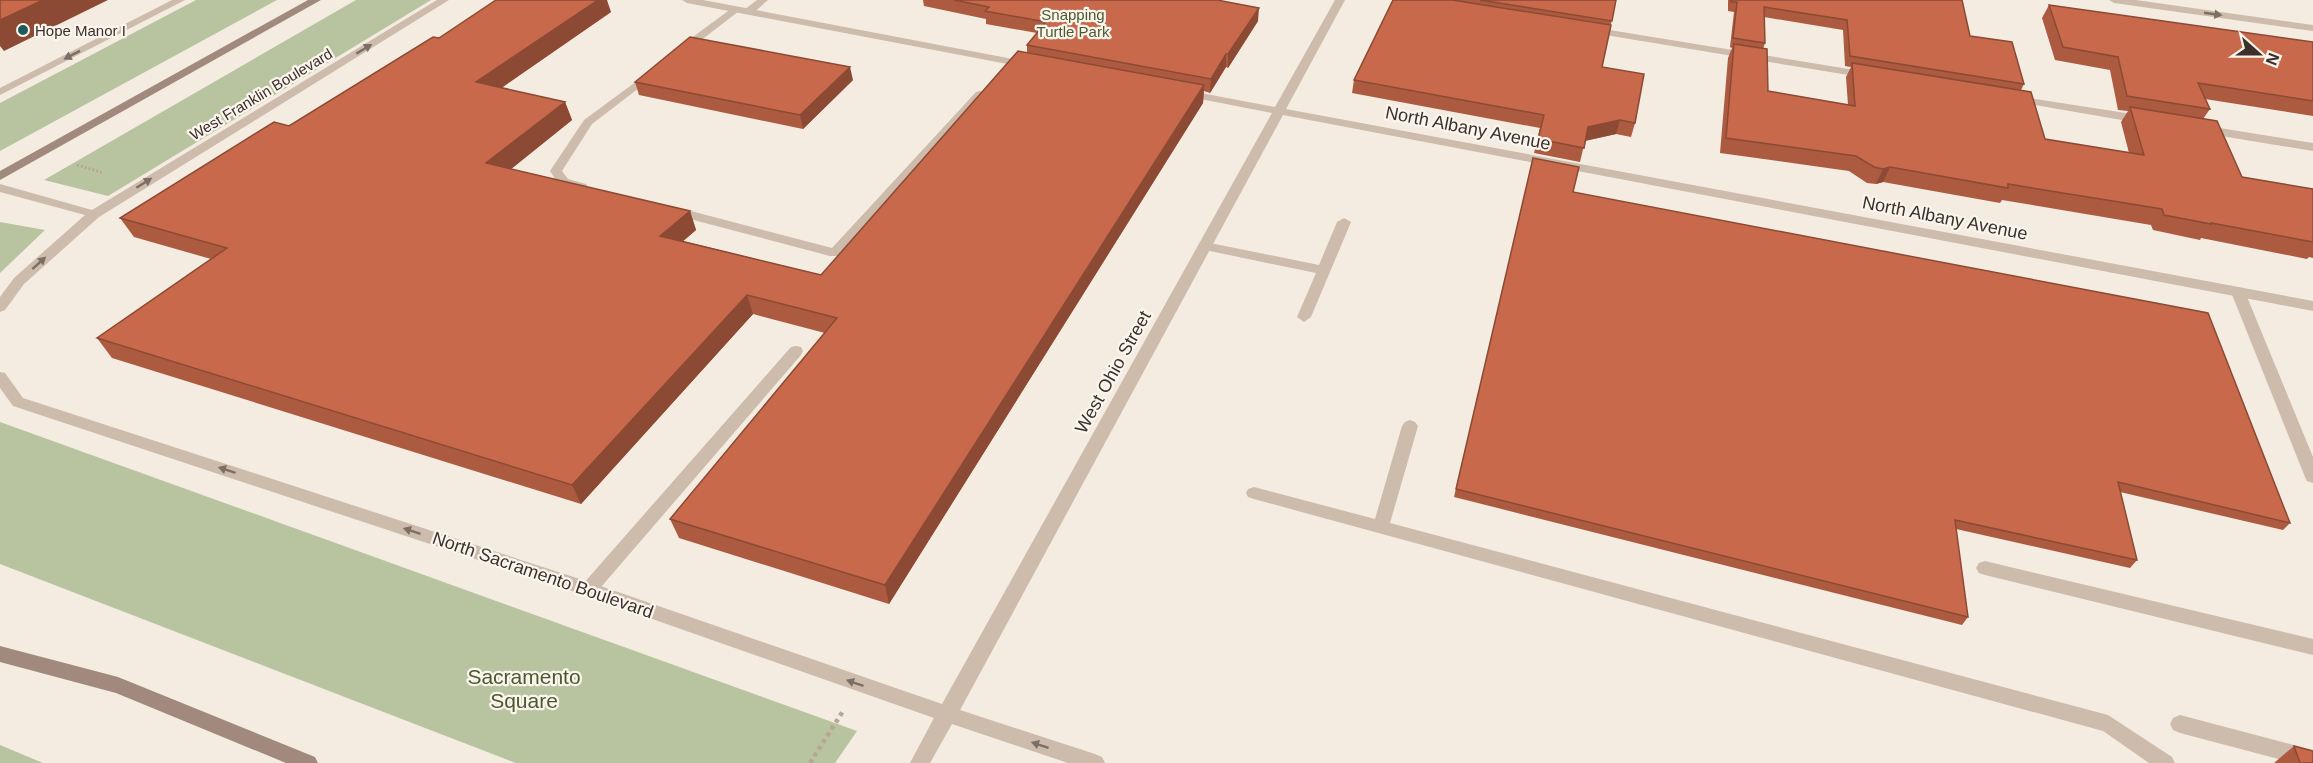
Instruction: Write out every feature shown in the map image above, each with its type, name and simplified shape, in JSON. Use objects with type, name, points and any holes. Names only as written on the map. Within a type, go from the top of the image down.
[{"type":"street","points":[[0,92],[180,0]]},
{"type":"street","points":[[0,176],[316,0]]},
{"type":"street","name":"West Franklin Boulevard","points":[[94,214],[444,0]]},
{"type":"street","points":[[687,0],[1046,68]]},
{"type":"street","points":[[676,54],[742,10],[763,0]]},
{"type":"street","name":"West Ohio Street","points":[[920,763],[1340,0]]},
{"type":"street","points":[[2114,0],[2313,28]]},
{"type":"street","points":[[1579,28],[1875,76]]},
{"type":"street","points":[[654,206],[836,253],[1011,61]]},
{"type":"street","points":[[597,190],[563,182],[556,171],[588,122],[658,68]]},
{"type":"street","name":"North Albany Avenue","points":[[1174,91],[2313,306]]},
{"type":"street","points":[[2005,97],[2159,122]]},
{"type":"street","points":[[2195,128],[2313,147]]},
{"type":"street","points":[[0,188],[94,214]]},
{"type":"street","points":[[0,307],[19,281],[94,214]]},
{"type":"street","points":[[1304,317],[1344,222]]},
{"type":"street","points":[[1205,246],[1324,270]]},
{"type":"street","points":[[2238,292],[2313,477]]},
{"type":"street","points":[[589,589],[796,351]]},
{"type":"street","name":"North Sacramento Boulevard","points":[[0,377],[18,402],[589,589],[1095,763]]},
{"type":"street","points":[[1381,527],[1410,426]]},
{"type":"street","points":[[1254,493],[2108,724],[2164,763]]},
{"type":"street","points":[[1984,568],[2313,647]]},
{"type":"street","points":[[0,654],[118,685],[308,763]]},
{"type":"street","points":[[2180,724],[2313,759]]},
{"type":"path","points":[[810,763],[847,706]]},
{"type":"green space","points":[[196,0],[277,0],[0,151],[0,103]]},
{"type":"green space","points":[[356,0],[431,0],[108,196],[44,180]]},
{"type":"green space","points":[[0,222],[45,230],[0,273]]},
{"type":"green space","name":"Sacramento Square","points":[[0,422],[857,731],[835,763],[516,763],[0,564]]},
{"type":"green space","points":[[0,745],[43,763],[0,763]]},
{"type":"building","points":[[0,0],[43,0],[0,20]]},
{"type":"building","points":[[496,0],[598,0],[476,82],[565,102],[486,163],[690,211],[660,236],[821,275],[1018,51],[1204,85],[885,585],[670,519],[837,318],[747,295],[572,485],[97,338],[227,248],[120,218],[274,122],[289,126],[433,37],[439,38]]},
{"type":"building","points":[[954,0],[1217,0],[1259,8],[1211,79],[1027,45],[1046,22],[985,11],[989,7]]},
{"type":"building","points":[[1393,0],[1452,0],[1611,25],[1602,67],[1644,74],[1635,123],[1620,120],[1588,127],[1584,148],[1538,139],[1544,115],[1354,80]]},
{"type":"building","points":[[1480,0],[1616,0],[1612,21]]},
{"type":"building","points":[[1731,0],[1962,0],[1970,36],[2012,42],[2024,84],[1850,56],[1847,20],[1764,7],[1765,43],[1733,38],[1737,2],[1731,2]]},
{"type":"building","points":[[2049,5],[2313,42],[2313,101],[2198,83],[2210,109],[2127,96],[2118,57],[2063,47]]},
{"type":"building","points":[[690,37],[850,67],[800,115],[635,82]]},
{"type":"building","points":[[1734,44],[1767,49],[1768,91],[1855,106],[1852,63],[2031,92],[2045,139],[2144,155],[2130,107],[2217,121],[2242,177],[2313,189],[2313,242],[2164,215],[2162,209],[2008,184],[2008,188],[1890,167],[1883,169],[1874,167],[1856,156],[1726,138]]},
{"type":"building","points":[[1533,158],[1579,167],[1573,192],[2208,313],[2290,523],[2118,482],[2137,560],[1955,520],[1968,617],[1456,489]]},
{"type":"building","points":[[2294,746],[2313,751],[2313,763],[2300,763]]},
{"type":"place","name":"Hope Manor I","points":[[23,30]]},
{"type":"park label","name":"Snapping Turtle Park","points":[[1073,22]]}]
